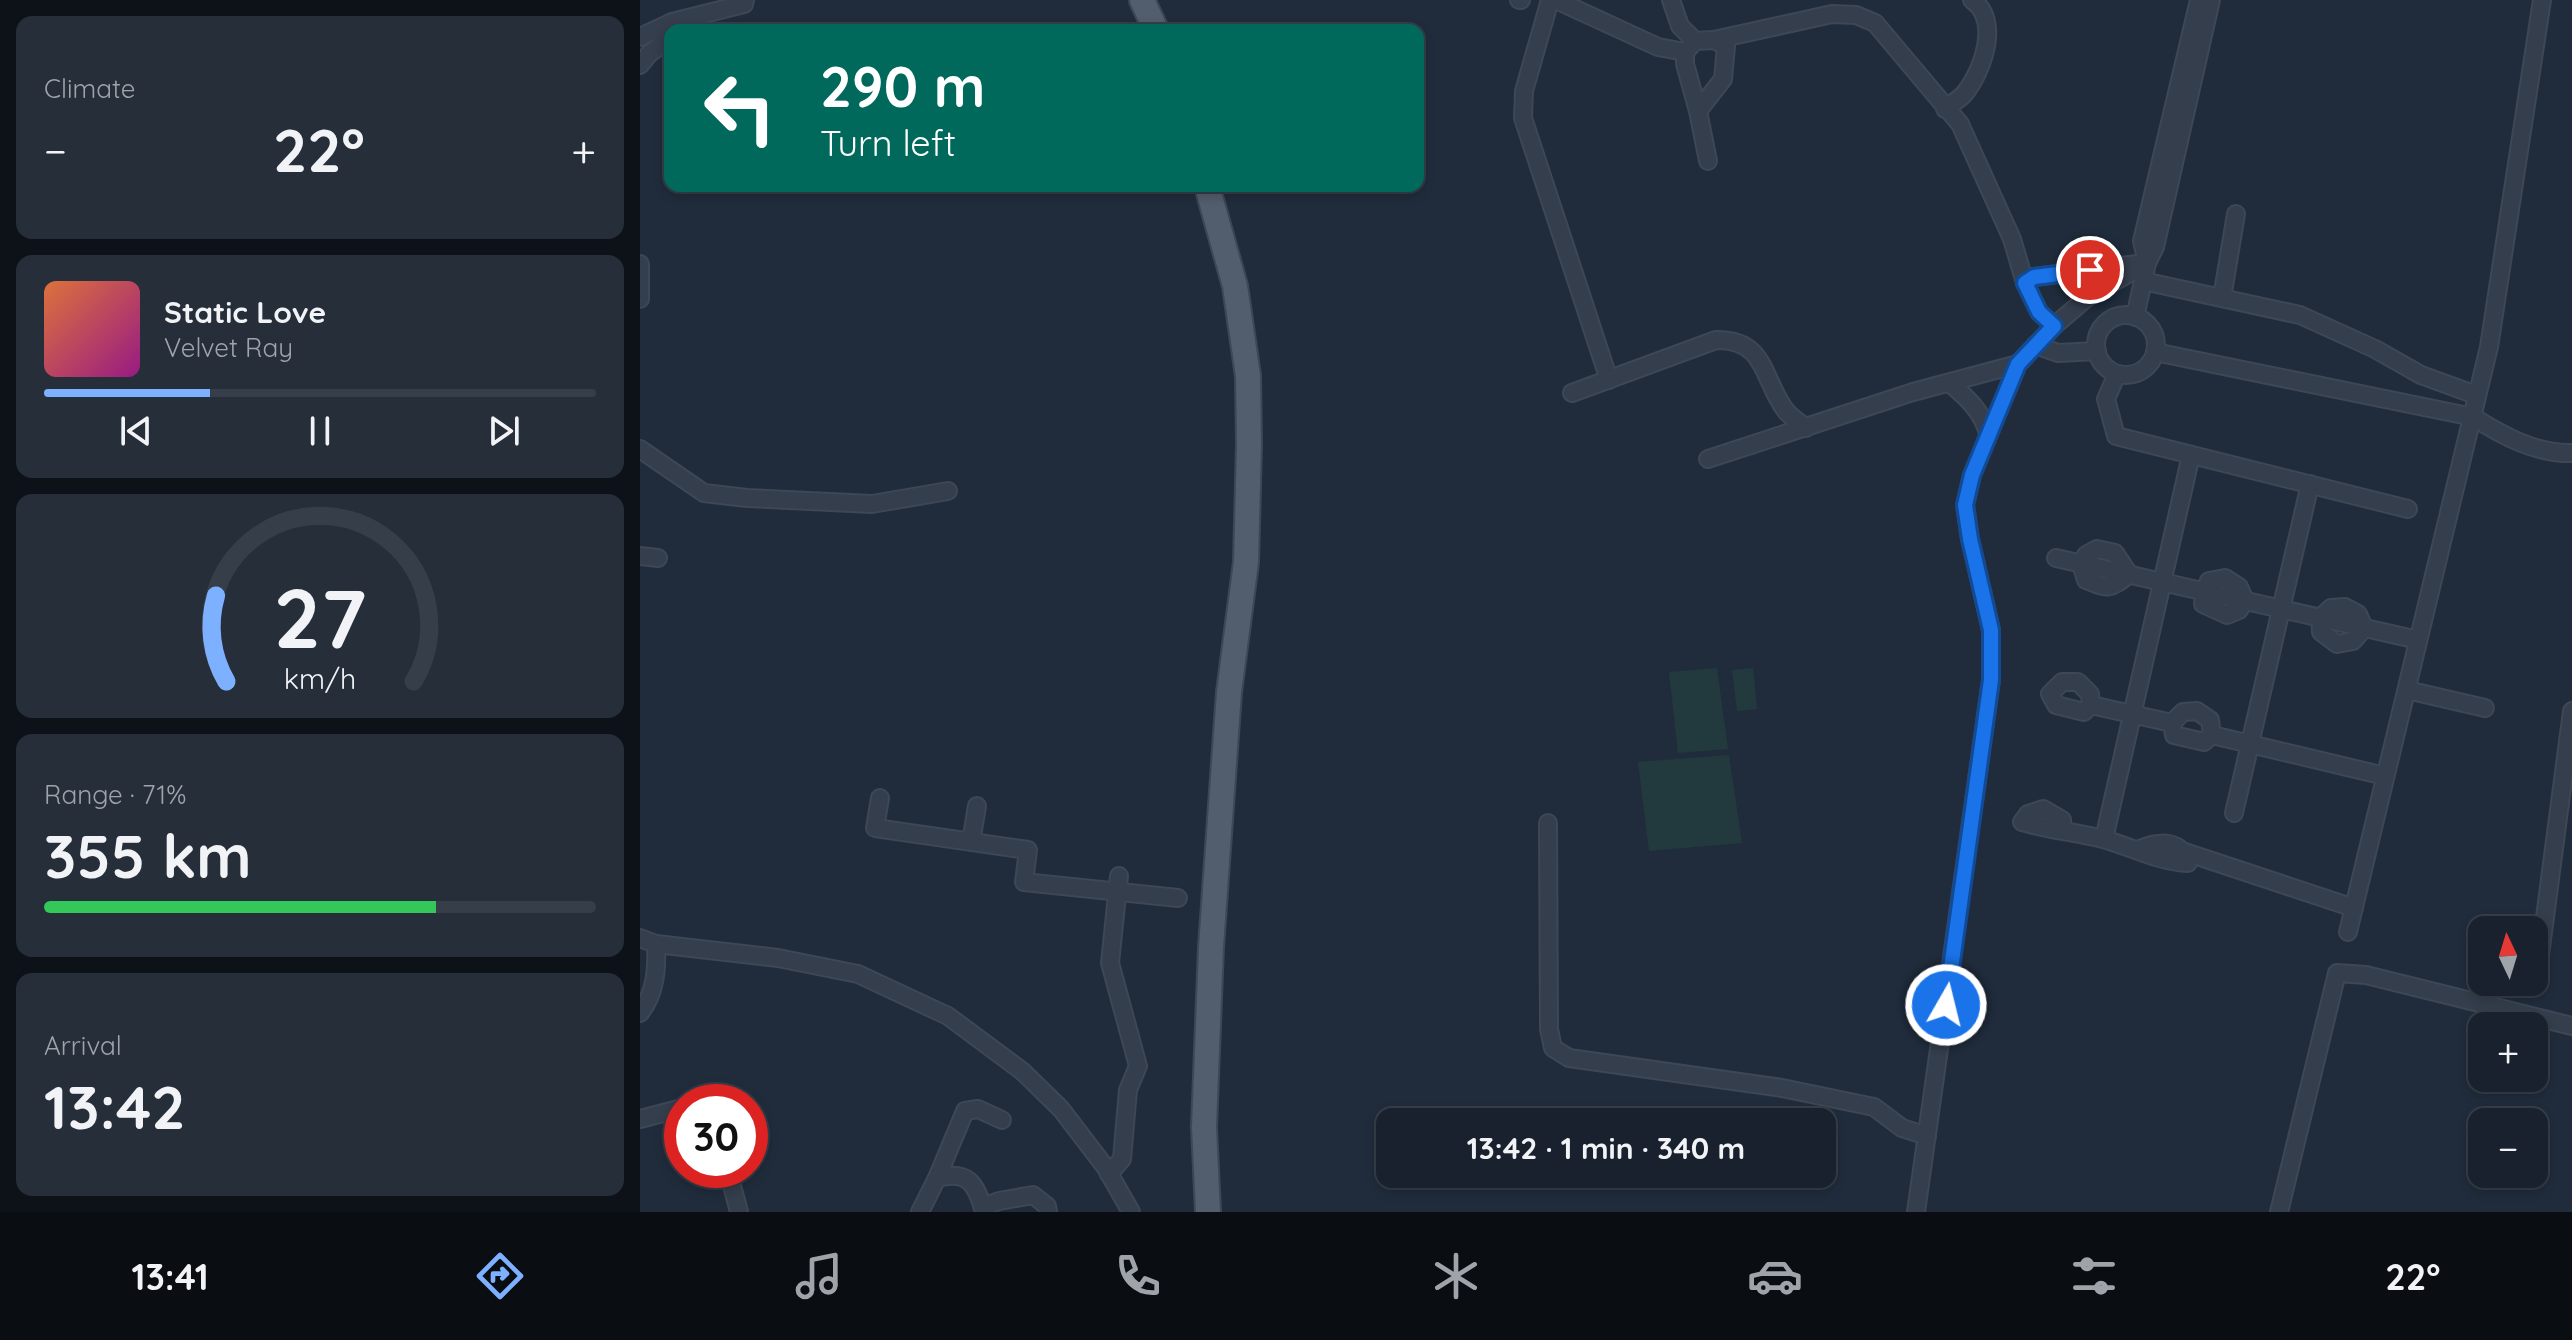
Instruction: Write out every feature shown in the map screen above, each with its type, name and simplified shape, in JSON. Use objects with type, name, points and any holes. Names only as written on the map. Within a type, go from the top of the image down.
[{"type":"main road","points":[[1142,0],[1153,24]]},
{"type":"main road","points":[[1208,1212],[1204,1127],[1211,947],[1229,692],[1246,562],[1249,445],[1248,376],[1235,286],[1209,192]]},
{"type":"street","points":[[688,24],[744,4],[745,0]]},
{"type":"street","points":[[1550,0],[1524,91],[1523,118],[1609,380]]},
{"type":"street","points":[[1556,0],[1658,47],[1690,47],[1832,14],[1856,15],[1875,23],[1960,124],[2012,239],[2025,283],[2039,312],[2054,326]]},
{"type":"street","points":[[1671,0],[1690,47],[1685,64],[1708,161]]},
{"type":"street","points":[[1945,109],[1964,95],[1977,75],[1986,45],[1987,23],[1978,4],[1972,0]]},
{"type":"street","points":[[2147,263],[2142,241],[2199,0]]},
{"type":"street","points":[[2135,317],[2147,263],[2155,247],[2211,0]]},
{"type":"street","points":[[2348,932],[2489,347],[2542,0]]},
{"type":"street","points":[[640,37],[664,32]]},
{"type":"street","points":[[640,65],[664,38]]},
{"type":"street","points":[[1698,111],[1723,79],[1726,46],[1714,40]]},
{"type":"street","points":[[2222,298],[2236,214]]},
{"type":"street","points":[[2025,283],[2034,277],[2147,263]]},
{"type":"street","points":[[1916,1212],[1991,680],[1991,630],[1965,505],[1972,475],[2018,364],[2054,326],[2102,288],[2147,263]]},
{"type":"street","points":[[640,264],[640,299]]},
{"type":"street","points":[[2143,281],[2300,315],[2362,342],[2421,375],[2476,395]]},
{"type":"street","points":[[2135,317],[2152,330],[2155,338],[2155,352],[2148,365],[2125,375],[2117,374],[2104,365],[2097,351],[2100,331],[2115,318],[2135,317]]},
{"type":"street","points":[[1572,393],[1716,340],[1733,339],[1750,348],[1759,358],[1781,403],[1806,428]]},
{"type":"street","points":[[2035,345],[2058,353],[2097,351]]},
{"type":"street","points":[[2155,352],[2473,417],[2507,439],[2560,453],[2572,453]]},
{"type":"street","points":[[1708,459],[2018,364]]},
{"type":"street","points":[[2117,374],[2106,399],[2116,436],[2408,509]]},
{"type":"street","points":[[1950,383],[1977,409],[1988,433]]},
{"type":"street","points":[[640,449],[704,493],[872,504],[948,491]]},
{"type":"street","points":[[2104,839],[2191,455]]},
{"type":"street","points":[[2234,813],[2310,484]]},
{"type":"street","points":[[640,556],[658,558]]},
{"type":"street","points":[[2056,558],[2418,640]]},
{"type":"street","points":[[2407,690],[2485,708]]},
{"type":"street","points":[[2091,705],[2172,723]]},
{"type":"street","points":[[2172,723],[2183,712],[2197,711],[2210,720],[2212,735]]},
{"type":"street","points":[[2545,916],[2572,711]]},
{"type":"street","points":[[2172,723],[2174,735],[2204,742],[2212,735]]},
{"type":"street","points":[[2212,735],[2385,776]]},
{"type":"street","points":[[880,798],[875,828],[1028,850],[1024,882],[1118,884],[1178,898]]},
{"type":"street","points":[[971,842],[977,806]]},
{"type":"street","points":[[1548,823],[1549,1029],[1553,1048],[1569,1058],[1782,1088],[1874,1107],[1902,1128],[1927,1136]]},
{"type":"street","points":[[2063,830],[2140,849],[2154,843],[2175,845],[2185,852],[2354,908]]},
{"type":"street","points":[[1109,1174],[1122,1159],[1128,1090],[1138,1066],[1110,963],[1118,884]]},
{"type":"street","points":[[640,1013],[646,1006],[658,972],[648,941],[778,958],[858,974],[948,1016],[1022,1071],[1061,1109],[1109,1174],[1131,1212]]},
{"type":"street","points":[[2279,1212],[2337,973],[2366,975],[2572,1026]]},
{"type":"street","points":[[920,1212],[965,1111],[978,1109],[1002,1120]]},
{"type":"street","points":[[640,1119],[664,1113]]},
{"type":"street","points":[[937,1178],[955,1174],[967,1178],[983,1209],[999,1201],[1033,1195],[1047,1206],[1048,1212]]},
{"type":"street","points":[[733,1188],[739,1212]]},
{"type":"green space","points":[[1717,668],[1728,749],[1678,753],[1669,672]]},
{"type":"green space","points":[[1753,668],[1757,709],[1737,711],[1732,670]]},
{"type":"green space","points":[[1729,755],[1742,843],[1649,851],[1638,762]]},
{"type":"route","points":[[1946,1005],[1991,680],[1991,630],[1965,505],[1972,475],[2018,364],[2054,326],[2039,312],[2025,283],[2034,277],[2090,270]]}]
